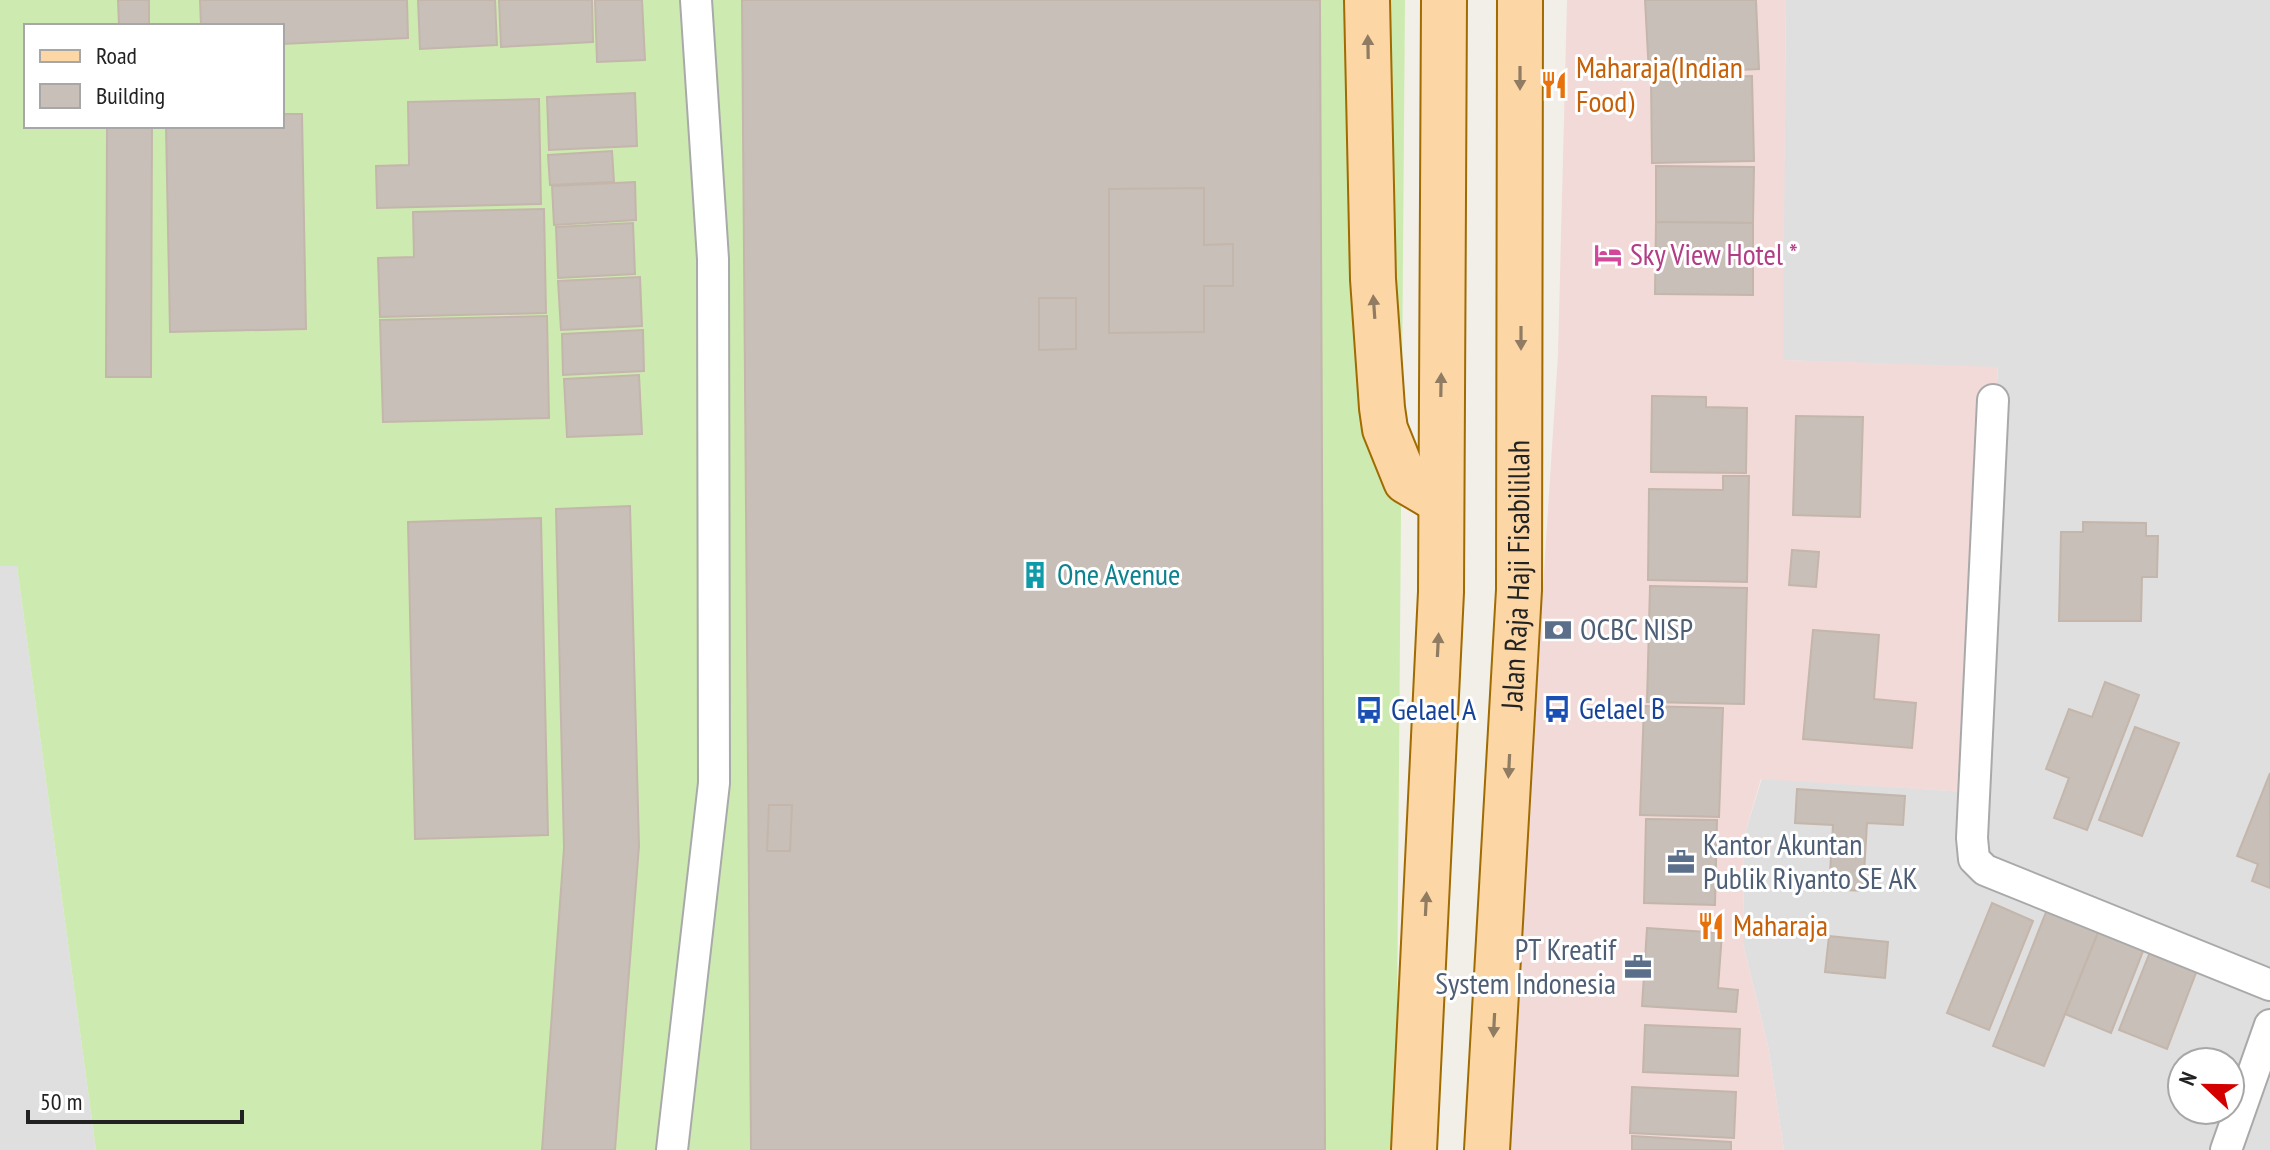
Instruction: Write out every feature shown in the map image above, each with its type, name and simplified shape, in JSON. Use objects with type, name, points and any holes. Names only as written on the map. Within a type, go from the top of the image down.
[{"type":"main road","points":[[1367,0],[1373,279],[1385,429],[1406,481],[1440,501]]},
{"type":"main road","points":[[1414,1150],[1441,592],[1444,0]]},
{"type":"main road","name":"Jalan Raja Haji Fisabilillah","points":[[1487,1150],[1519,590],[1520,0]]},
{"type":"street","points":[[672,1150],[714,783],[713,259],[696,0]]},
{"type":"street","points":[[1993,400],[1972,838],[1974,859],[1985,870],[2270,985]]},
{"type":"street","points":[[2226,1150],[2270,1025]]},
{"type":"shaded area","points":[[1567,0],[1786,0],[1783,360],[1998,367],[1966,792],[1761,779],[1744,837],[1743,943],[1768,1046],[1784,1150],[1487,1150],[1500,974],[1542,603],[1558,354]]},
{"type":"shaded area","points":[[1786,0],[2270,0],[2270,1150],[1784,1150],[1768,1046],[1743,943],[1744,837],[1762,778],[1966,792],[1998,368],[1782,360]]},
{"type":"shaded area","points":[[0,566],[17,566],[96,1150],[0,1150]]},
{"type":"green space","points":[[0,0],[1405,0],[1396,1150],[96,1150],[17,566],[0,566]]},
{"type":"building","points":[[118,0],[149,0],[149,24],[119,24]]},
{"type":"building","points":[[200,0],[407,0],[408,38],[284,44],[284,24],[201,24]]},
{"type":"building","points":[[418,0],[495,0],[497,45],[420,49]]},
{"type":"building","points":[[499,0],[592,0],[593,42],[501,47]]},
{"type":"building","points":[[595,0],[642,0],[645,60],[597,62]]},
{"type":"building","name":"One Avenue","points":[[742,0],[1320,0],[1325,1150],[751,1150]]},
{"type":"building","points":[[1645,0],[1756,0],[1759,69],[1649,74]]},
{"type":"building","points":[[1752,76],[1754,161],[1652,163],[1651,79]]},
{"type":"building","points":[[635,93],[637,146],[549,150],[547,97]]},
{"type":"building","points":[[539,99],[541,204],[377,208],[376,166],[409,165],[408,102]]},
{"type":"building","points":[[284,114],[302,114],[306,329],[170,332],[166,128],[284,128]]},
{"type":"building","points":[[107,128],[152,128],[151,377],[106,377]]},
{"type":"building","points":[[612,151],[614,182],[550,185],[548,155]]},
{"type":"building","points":[[1656,166],[1754,167],[1753,223],[1656,222]]},
{"type":"building","points":[[635,182],[636,220],[554,225],[552,186]]},
{"type":"building","points":[[1204,188],[1204,245],[1233,244],[1233,286],[1204,286],[1204,332],[1109,333],[1109,189]]},
{"type":"building","points":[[544,209],[546,313],[380,317],[378,258],[414,257],[413,212]]},
{"type":"building","points":[[1656,222],[1753,223],[1753,295],[1655,294]]},
{"type":"building","points":[[633,223],[635,274],[558,278],[556,227]]},
{"type":"building","points":[[640,277],[642,326],[561,330],[558,281]]},
{"type":"building","points":[[1039,298],[1076,298],[1076,349],[1039,350]]},
{"type":"building","points":[[547,316],[549,418],[383,422],[380,320]]},
{"type":"building","points":[[643,330],[644,371],[563,375],[562,334]]},
{"type":"building","points":[[639,375],[642,434],[567,437],[564,379]]},
{"type":"building","points":[[1652,396],[1706,397],[1706,407],[1747,408],[1746,473],[1651,472]]},
{"type":"building","points":[[1796,416],[1863,417],[1860,517],[1793,515]]},
{"type":"building","points":[[1723,476],[1749,476],[1747,582],[1648,580],[1649,489],[1723,490]]},
{"type":"building","points":[[630,506],[639,846],[615,1150],[542,1150],[564,848],[556,509]]},
{"type":"building","points":[[541,518],[548,835],[415,839],[408,522]]},
{"type":"building","points":[[2083,522],[2146,523],[2146,536],[2158,536],[2157,577],[2142,577],[2141,621],[2059,621],[2061,532],[2083,532]]},
{"type":"building","points":[[1792,550],[1819,552],[1816,587],[1789,585]]},
{"type":"building","points":[[1650,586],[1747,588],[1744,704],[1647,702]]},
{"type":"building","points":[[1813,630],[1879,635],[1874,699],[1916,703],[1912,748],[1803,739]]},
{"type":"building","points":[[2105,682],[2139,695],[2087,830],[2054,818],[2069,778],[2046,769],[2069,709],[2092,717]]},
{"type":"building","points":[[1644,706],[1723,708],[1719,817],[1640,815]]},
{"type":"building","points":[[2135,727],[2179,743],[2142,836],[2099,820]]},
{"type":"building","points":[[2270,773],[2270,888],[2252,881],[2258,864],[2237,856]]},
{"type":"building","points":[[1797,789],[1905,796],[1903,825],[1867,823],[1863,891],[1829,889],[1833,825],[1795,823]]},
{"type":"building","points":[[769,805],[792,805],[790,851],[767,851]]},
{"type":"building","name":"Kantor Akuntan Publik Riyanto SE AK","points":[[1646,819],[1717,820],[1715,905],[1644,903]]},
{"type":"building","points":[[2050,902],[2102,923],[2044,1066],[1993,1046]]},
{"type":"building","points":[[1992,903],[2033,921],[1989,1030],[1947,1013]]},
{"type":"building","points":[[2102,923],[2147,941],[2111,1033],[2065,1014]]},
{"type":"building","points":[[1647,928],[1722,933],[1718,988],[1738,990],[1736,1012],[1642,1006]]},
{"type":"building","points":[[1829,936],[1888,942],[1885,978],[1825,972]]},
{"type":"building","points":[[2152,947],[2199,965],[2166,1049],[2119,1030]]},
{"type":"building","points":[[1645,1025],[1740,1029],[1738,1076],[1643,1072]]},
{"type":"building","points":[[1632,1087],[1736,1092],[1734,1138],[1630,1133]]},
{"type":"building","points":[[1632,1136],[1731,1142],[1731,1150],[1632,1150]]},
{"type":"place","name":"Maharaja(Indian Food)","points":[[1554,85]]},
{"type":"place","name":"Sky View Hotel *","points":[[1608,255]]},
{"type":"place","name":"One Avenue","points":[[1035,575]]},
{"type":"place","name":"OCBC NISP","points":[[1558,630]]},
{"type":"place","name":"Gelael B","points":[[1557,709]]},
{"type":"place","name":"Gelael A","points":[[1369,710]]},
{"type":"place","name":"Kantor Akuntan Publik Riyanto SE AK","points":[[1681,862]]},
{"type":"place","name":"Maharaja","points":[[1711,926]]},
{"type":"place","name":"PT Kreatif System Indonesia","points":[[1638,967]]}]
